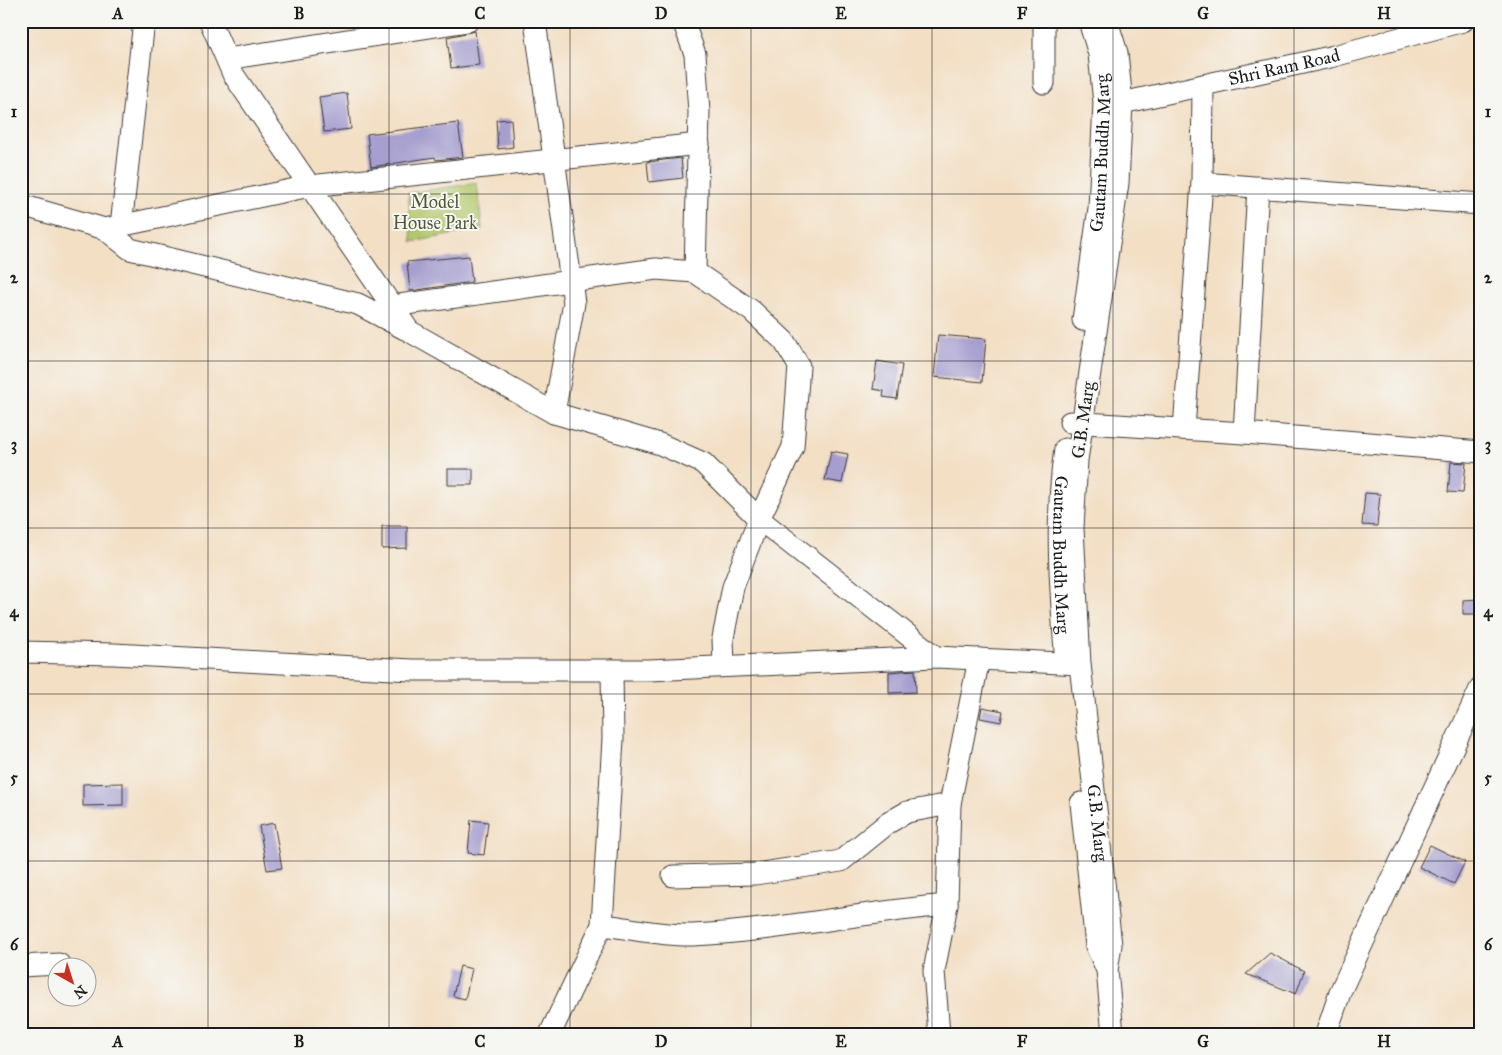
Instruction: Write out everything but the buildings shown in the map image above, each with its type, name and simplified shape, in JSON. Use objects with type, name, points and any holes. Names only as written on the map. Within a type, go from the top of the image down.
[{"type":"street","points":[[144,21],[113,227],[130,249],[358,304],[554,413],[660,444],[703,464],[758,519],[936,657]]},
{"type":"street","points":[[210,21],[233,74],[409,331]]},
{"type":"street","points":[[227,59],[468,21]]},
{"type":"street","points":[[535,21],[574,303],[554,413]]},
{"type":"street","points":[[684,21],[695,54],[699,112],[695,272]]},
{"type":"street","points":[[1044,21],[1044,83]]},
{"type":"street","name":"Gautam Buddh Marg","points":[[1090,21],[1113,103]]},
{"type":"street","name":"G.B. Marg","points":[[1075,422],[1118,184],[1113,103],[1116,53],[1107,21]]},
{"type":"street","name":"Shri Ram Road","points":[[1113,103],[1330,57],[1463,21]]},
{"type":"street","points":[[1184,429],[1202,183],[1203,85]]},
{"type":"street","points":[[21,205],[113,227],[310,186],[698,144]]},
{"type":"street","points":[[1202,183],[1481,204]]},
{"type":"street","points":[[1244,433],[1258,187]]},
{"type":"street","points":[[392,306],[656,269],[695,272],[752,311],[784,341],[799,366],[792,447],[758,519],[733,587],[723,638],[724,666]]},
{"type":"street","points":[[1075,422],[1481,452]]},
{"type":"street","name":"Gautam Buddh Marg","points":[[1075,422],[1059,490],[1060,572],[1073,663],[1096,946],[1107,970],[1113,1034]]},
{"type":"street","points":[[21,652],[114,654],[412,670],[612,670],[936,657],[1073,663]]},
{"type":"street","points":[[939,1034],[934,971],[947,905],[950,804],[979,659]]},
{"type":"street","points":[[550,1034],[602,925],[614,738],[612,670]]},
{"type":"street","points":[[1326,1034],[1341,990],[1481,687]]},
{"type":"street","points":[[673,876],[755,874],[841,860],[888,823],[907,812],[950,804]]},
{"type":"street","points":[[602,925],[690,935],[754,929],[896,909],[947,905]]},
{"type":"street","points":[[21,966],[48,965]]},
{"type":"green space","name":"Model House Park","points":[[477,183],[482,229],[412,242],[408,193]]}]
